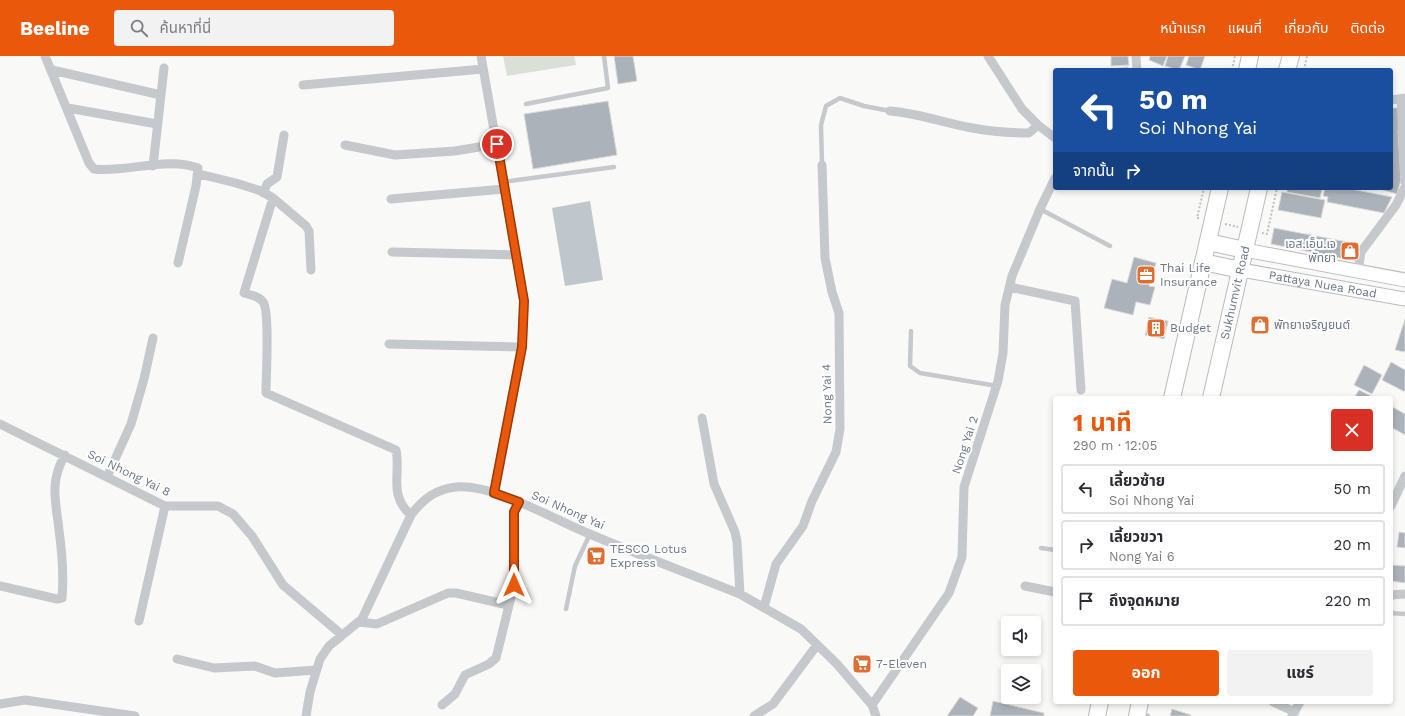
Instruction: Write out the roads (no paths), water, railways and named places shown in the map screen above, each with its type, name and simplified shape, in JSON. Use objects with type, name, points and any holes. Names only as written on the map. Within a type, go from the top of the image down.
[{"type":"highway","points":[[1247,68],[1250,56]]},
{"type":"highway","points":[[1288,68],[1291,56]]},
{"type":"highway","points":[[1172,396],[1220,190]]},
{"type":"highway","name":"Sukhumvit Road","points":[[1211,396],[1260,190]]},
{"type":"highway","points":[[1208,242],[1245,250]]},
{"type":"highway","points":[[1203,262],[1241,270]]},
{"type":"highway","points":[[1097,716],[1100,704]]},
{"type":"main road","name":"Pattaya Nuea Road","points":[[1245,250],[1405,280]]},
{"type":"main road","name":"Pattaya Nuea Road","points":[[1241,270],[1405,299]]},
{"type":"street","points":[[45,56],[68,108],[89,163],[94,169],[190,165],[198,168],[199,174],[178,263]]},
{"type":"street","points":[[481,56],[524,301],[522,347],[494,493]]},
{"type":"street","points":[[988,56],[1022,108],[1038,125],[1053,136]]},
{"type":"street","points":[[1136,56],[1137,68]]},
{"type":"street","points":[[153,166],[164,68]]},
{"type":"street","points":[[303,85],[483,69]]},
{"type":"street","points":[[52,70],[161,95]]},
{"type":"street","points":[[1393,100],[1403,98],[1405,182]]},
{"type":"street","points":[[68,108],[157,124]]},
{"type":"street","points":[[890,111],[906,112],[967,127],[1011,133],[1029,133],[1038,125]]},
{"type":"street","points":[[263,193],[267,184],[277,177],[284,135]]},
{"type":"street","points":[[345,146],[396,155],[455,151],[497,144]]},
{"type":"street","name":"Nong Yai 4","points":[[764,607],[776,564],[803,526],[812,501],[836,452],[840,429],[839,313],[832,292],[825,258],[822,165]]},
{"type":"street","points":[[199,174],[236,183],[263,193],[273,198],[302,222],[309,230],[311,270]]},
{"type":"street","name":"Nong Yai 2","points":[[872,705],[949,593],[962,557],[964,487],[996,386],[1003,353],[1005,305],[1010,287],[1040,208],[1053,182]]},
{"type":"street","points":[[391,199],[503,186]]},
{"type":"street","points":[[1358,271],[1361,252],[1396,205],[1405,187]]},
{"type":"street","points":[[273,198],[244,293],[261,299],[265,303],[267,328],[266,393],[396,450],[396,486],[401,502],[411,515]]},
{"type":"street","points":[[392,252],[516,255]]},
{"type":"street","points":[[1010,287],[1075,301],[1081,390]]},
{"type":"street","points":[[107,477],[131,424],[144,379],[153,338]]},
{"type":"street","points":[[389,344],[522,347]]},
{"type":"street","points":[[702,418],[714,484],[735,532],[740,594]]},
{"type":"street","name":"Soi Nhong Yai 8","points":[[0,424],[165,506],[218,506],[233,514],[252,536],[283,585],[342,635]]},
{"type":"street","points":[[0,586],[57,599],[62,598],[62,554],[54,500],[60,464],[65,455]]},
{"type":"street","points":[[1393,502],[1405,476]]},
{"type":"street","name":"Soi Nhong Yai","points":[[306,716],[316,670],[320,659],[326,650],[359,622],[369,608],[397,543],[411,515],[420,503],[440,490],[457,487],[494,493],[519,502],[590,534],[740,594],[764,607],[801,629],[837,664],[872,705],[876,716]]},
{"type":"street","points":[[442,705],[454,694],[465,675],[489,664],[496,658],[514,585],[514,512],[519,502]]},
{"type":"street","points":[[139,621],[165,506]]},
{"type":"street","points":[[1025,586],[1053,592]]},
{"type":"street","points":[[359,622],[377,624],[448,593],[456,593],[508,605]]},
{"type":"street","points":[[1393,595],[1405,594]]},
{"type":"street","points":[[754,716],[773,704],[817,645]]},
{"type":"street","points":[[177,659],[214,668],[255,666],[275,673],[316,670]]},
{"type":"street","points":[[0,704],[25,700],[134,716]]},
{"type":"street","points":[[1276,704],[1294,714],[1299,704]]},
{"type":"lane","points":[[526,104],[608,88],[604,56]]},
{"type":"lane","points":[[822,165],[821,124],[826,106],[840,98],[864,106],[890,111]]},
{"type":"lane","points":[[503,186],[614,167]]},
{"type":"lane","points":[[1040,208],[1110,246]]},
{"type":"lane","points":[[911,331],[910,366],[920,373],[996,386]]},
{"type":"lane","points":[[566,609],[575,566],[590,534]]},
{"type":"lane","points":[[1041,548],[1053,550]]},
{"type":"lane","points":[[1393,613],[1405,614]]},
{"type":"place","name":"เอส.เอ็น.เจ พัทยา","points":[[1350,251]]},
{"type":"place","name":"Thai Life Insurance","points":[[1146,275]]},
{"type":"place","name":"พัทยาเจริญยนต์","points":[[1260,325]]},
{"type":"place","name":"Budget","points":[[1156,328]]},
{"type":"place","name":"TESCO Lotus Express","points":[[596,556]]},
{"type":"place","name":"7-Eleven","points":[[862,664]]}]
